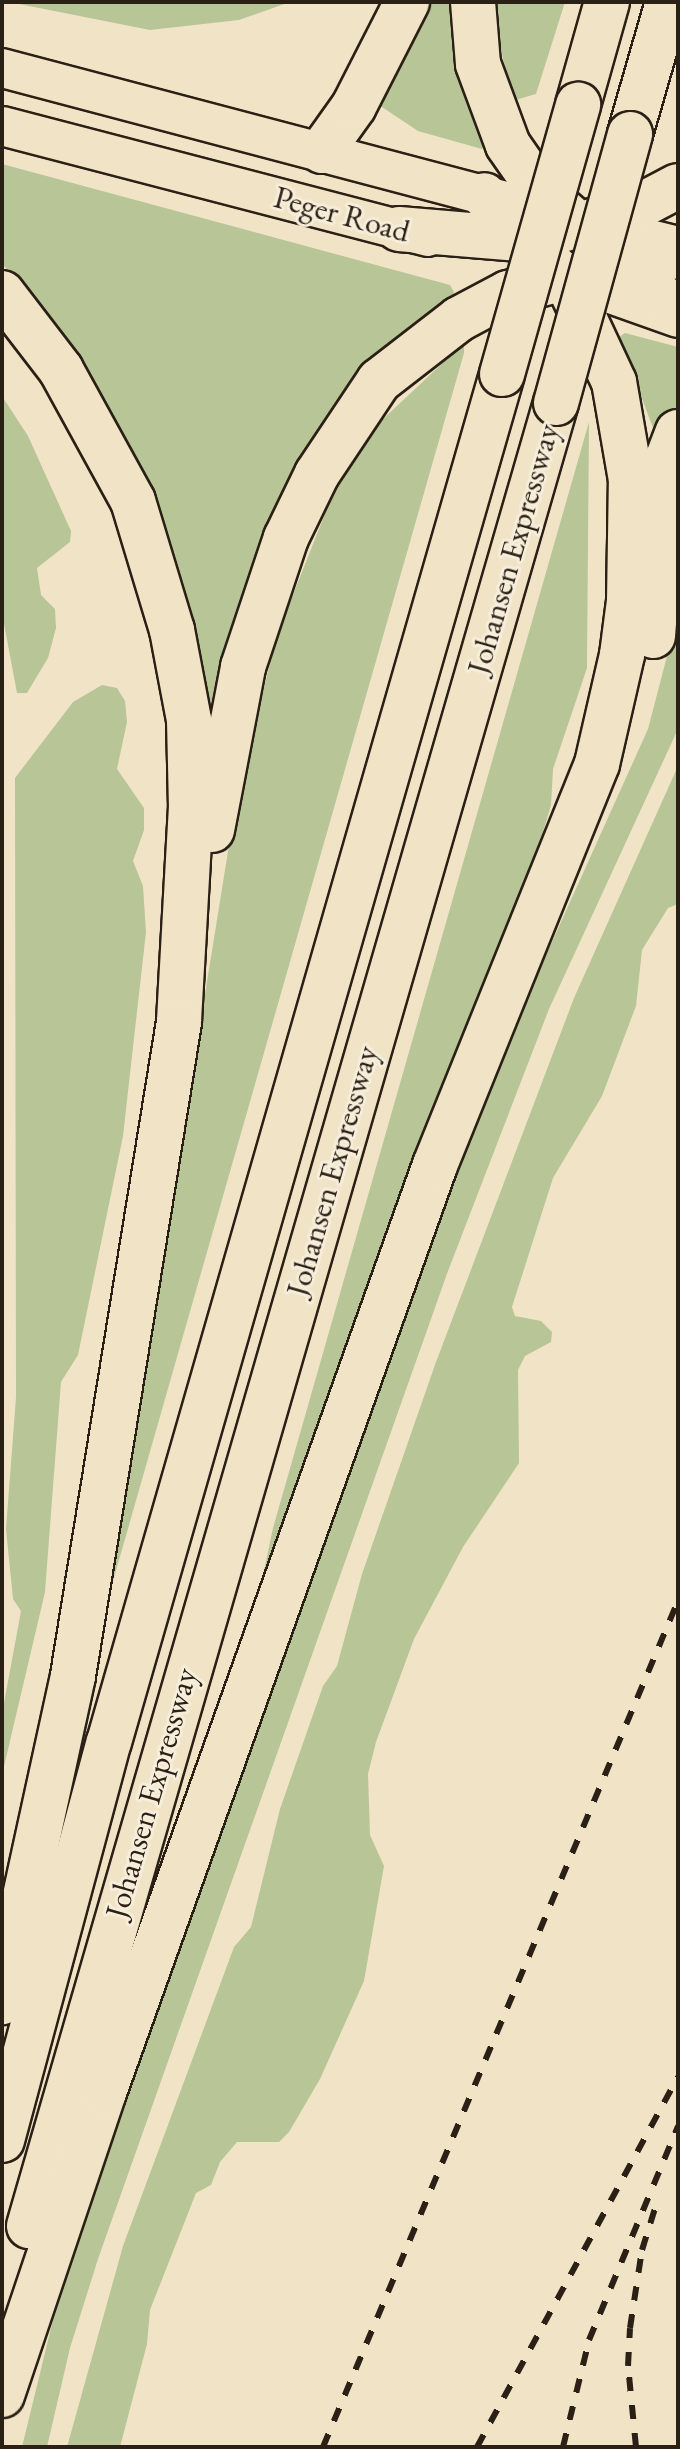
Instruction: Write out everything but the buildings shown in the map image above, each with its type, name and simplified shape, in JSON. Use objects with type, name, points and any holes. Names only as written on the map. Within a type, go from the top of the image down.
[{"type":"highway","points":[[322,151],[354,106],[407,2]]},
{"type":"highway","points":[[473,2],[478,64],[508,145],[540,191],[580,222],[622,265],[678,311]]},
{"type":"highway","name":"Johansen Expressway","points":[[2,2140],[109,1742],[607,2]]},
{"type":"highway","name":"Johansen Expressway","points":[[2,2342],[145,1814],[556,403],[668,2]]},
{"type":"highway","points":[[399,229],[529,240],[580,222],[638,207],[678,186]]},
{"type":"highway","points":[[2,2395],[119,2048],[429,1180],[597,764],[629,601],[631,480],[614,382],[566,279],[484,195]]},
{"type":"highway","points":[[2,2002],[73,1676],[179,1022],[243,667],[286,538],[317,474],[379,381],[412,352],[508,293],[622,265],[678,256]]},
{"type":"highway","points":[[2,293],[96,426],[133,501],[172,630],[189,720],[191,792],[179,1022]]},
{"type":"highway","points":[[597,764],[630,720],[647,668],[657,617],[667,460],[678,432]]},
{"type":"main road","name":"Peger Road","points":[[2,68],[678,246]]},
{"type":"main road","name":"Peger Road","points":[[2,126],[399,229],[566,279],[678,318]]},
{"type":"green space","points":[[9,2],[290,2],[239,20],[150,30]]},
{"type":"green space","points":[[429,2],[456,2],[487,140],[482,149],[418,131],[379,105]]},
{"type":"green space","points":[[491,2],[565,2],[536,94],[512,101]]},
{"type":"green space","points":[[2,164],[450,285],[454,292],[452,302],[390,349],[212,739],[199,674],[14,276],[2,264]]},
{"type":"green space","points":[[625,333],[678,347],[678,407],[663,428],[653,428],[619,337]]},
{"type":"green space","points":[[464,343],[464,353],[107,1602],[236,802],[277,635],[338,481],[381,421]]},
{"type":"green space","points":[[2,396],[28,436],[71,531],[70,542],[37,568],[41,595],[55,609],[56,628],[48,658],[27,693],[17,693],[2,613]]},
{"type":"green space","points":[[589,422],[587,668],[553,769],[551,805],[516,923],[224,1701],[246,1623],[253,1623],[273,1528]]},
{"type":"green space","points":[[678,614],[678,729],[549,1009],[448,1271],[98,2259],[70,2348],[47,2447],[22,2447],[61,2287],[417,1280],[515,1024],[648,729]]},
{"type":"green space","points":[[102,685],[117,688],[125,701],[127,722],[117,769],[144,808],[144,830],[133,861],[143,886],[146,932],[123,1136],[78,1355],[61,1382],[45,1592],[2,1775],[2,1714],[21,1611],[13,1599],[6,1529],[16,1397],[15,778],[73,702]]},
{"type":"green space","points":[[678,766],[678,904],[668,908],[642,950],[636,1006],[602,1096],[553,1178],[512,1307],[515,1316],[541,1321],[552,1332],[551,1342],[525,1356],[518,1370],[519,1463],[463,1547],[414,1639],[376,1742],[368,1774],[370,1835],[384,1866],[364,1981],[320,2079],[289,2132],[279,2142],[237,2142],[220,2162],[211,2185],[196,2193],[150,2310],[147,2344],[120,2447],[67,2447],[123,2246],[234,1947],[251,1927],[280,1809],[323,1686],[337,1666],[362,1574],[436,1362],[574,998]]},
{"type":"railway","points":[[323,2447],[678,1601]]},
{"type":"railway","points":[[477,2447],[678,2077]]},
{"type":"railway","points":[[563,2447],[589,2340],[678,2126]]},
{"type":"railway","points":[[636,2447],[628,2366],[630,2328],[642,2250],[656,2205]]}]
